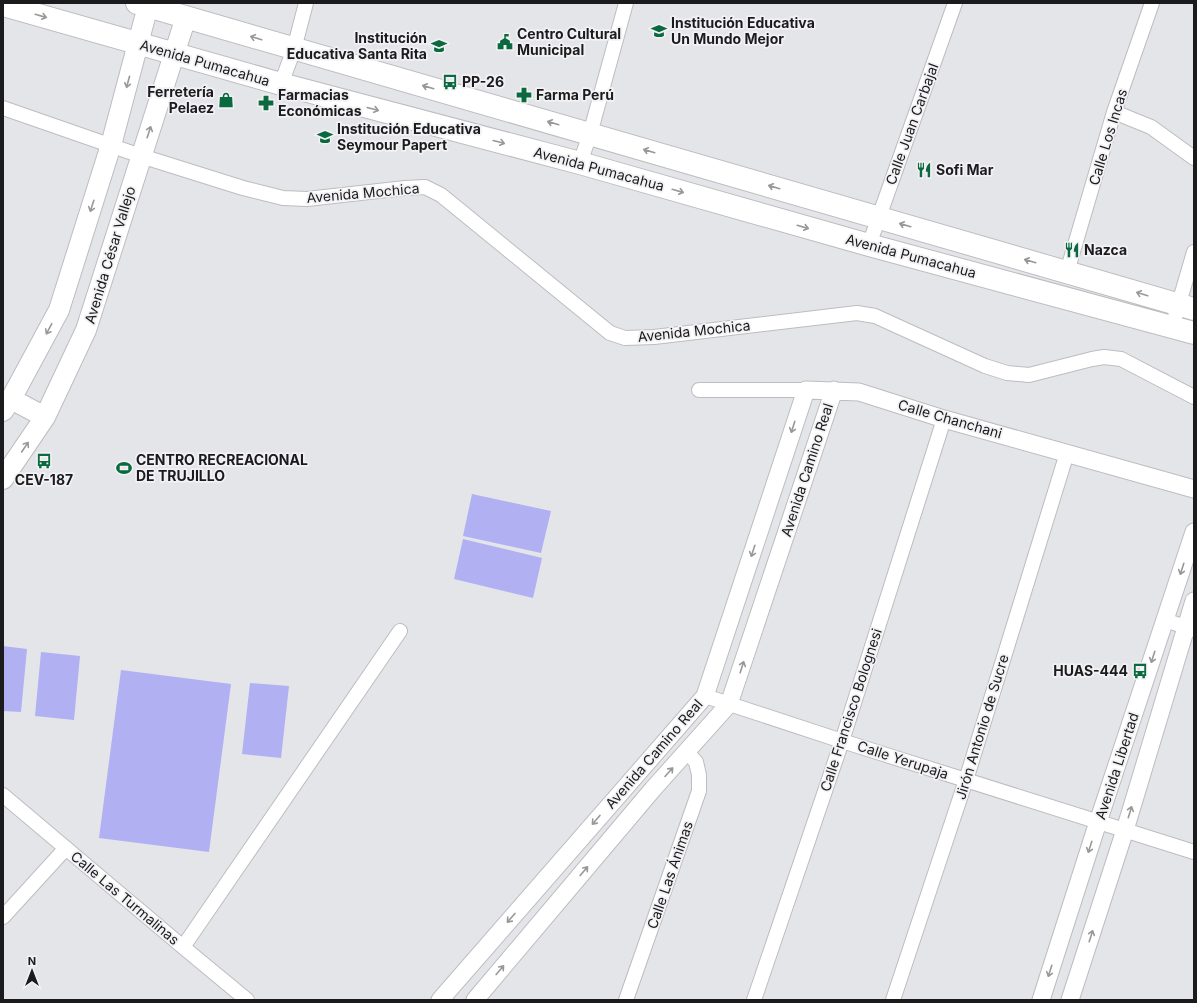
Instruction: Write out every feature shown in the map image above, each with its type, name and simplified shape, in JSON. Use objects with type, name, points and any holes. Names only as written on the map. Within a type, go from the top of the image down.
[{"type":"main road","name":"Avenida Pumacahua","points":[[143,5],[186,16],[294,49],[1186,307]]},
{"type":"main road","points":[[45,417],[7,405],[59,310],[111,145],[138,44],[143,5]]},
{"type":"main road","name":"Avenida Pumacahua","points":[[3,6],[281,84],[580,163],[868,245],[1194,332]]},
{"type":"main road","name":"Avenida César Vallejo","points":[[3,479],[45,417],[86,330],[186,16]]},
{"type":"street","points":[[281,84],[294,49],[306,3]]},
{"type":"street","points":[[580,163],[590,134],[626,3]]},
{"type":"street","name":"Calle Juan Carbajal","points":[[868,245],[955,3]]},
{"type":"street","name":"Calle Los Incas","points":[[1067,272],[1114,112],[1152,3]]},
{"type":"street","name":"Avenida Mochica","points":[[3,108],[141,156],[243,188],[282,198],[307,199],[405,188],[425,188],[441,195],[610,333],[625,338],[654,337],[857,313],[876,316],[985,366],[1007,373],[1029,375],[1092,359],[1104,357],[1121,359],[1194,396]]},
{"type":"street","points":[[1114,112],[1150,127],[1194,158]]},
{"type":"street","points":[[1172,326],[1186,307],[1194,252]]},
{"type":"street","name":"Calle Chanchani","points":[[700,390],[834,390],[858,392],[944,419],[1194,489]]},
{"type":"street","name":"Avenida Camino Real","points":[[440,1000],[705,696],[806,390]]},
{"type":"street","name":"Avenida Camino Real","points":[[475,1000],[653,789],[730,704],[834,390]]},
{"type":"street","name":"Calle Francisco Bolognesi","points":[[754,1000],[842,741],[944,419]]},
{"type":"street","name":"Jirón Antonio de Sucre","points":[[893,1000],[966,780],[1067,453]]},
{"type":"street","name":"Avenida Libertad","points":[[1041,1000],[1194,532]]},
{"type":"street","name":"Avenida Libertad","points":[[1070,1000],[1190,628],[1194,601]]},
{"type":"street","points":[[1165,620],[1190,628]]},
{"type":"street","points":[[183,947],[400,631]]},
{"type":"street","name":"Calle Yerupaja","points":[[705,696],[842,741],[1194,852]]},
{"type":"street","name":"Calle Las Ánimas","points":[[626,1000],[699,791],[699,775],[696,762],[687,752]]},
{"type":"street","name":"Calle Las Turmalinas","points":[[3,795],[247,1000]]},
{"type":"street","points":[[3,917],[66,848]]},
{"type":"shaded area","points":[[472,494],[551,511],[541,553],[463,536]]},
{"type":"shaded area","points":[[463,539],[542,558],[533,598],[454,579]]},
{"type":"shaded area","points":[[3,646],[27,649],[21,712],[3,711]]},
{"type":"shaded area","points":[[41,652],[80,656],[74,720],[35,716]]},
{"type":"shaded area","points":[[121,670],[231,684],[209,852],[99,838]]},
{"type":"shaded area","points":[[250,683],[289,686],[281,758],[242,754]]},
{"type":"place","name":"Institución Educativa Un Mundo Mejor","points":[[659,31]]},
{"type":"place","name":"Centro Cultural Municipal","points":[[505,42]]},
{"type":"place","name":"Institución Educativa Santa Rita","points":[[439,46]]},
{"type":"place","name":"PP-26","points":[[450,82]]},
{"type":"place","name":"Farma Perú","points":[[524,95]]},
{"type":"place","name":"Ferretería Pelaez","points":[[226,100]]},
{"type":"place","name":"Farmacias Económicas","points":[[266,103]]},
{"type":"place","name":"Institución Educativa Seymour Papert","points":[[325,137]]},
{"type":"place","name":"Sofi Mar","points":[[924,170]]},
{"type":"place","name":"Nazca","points":[[1072,250]]},
{"type":"place","name":"CEV-187","points":[[44,461]]},
{"type":"place","name":"CENTRO RECREACIONAL DE TRUJILLO","points":[[124,468]]},
{"type":"place","name":"HUAS-444","points":[[1140,671]]}]
